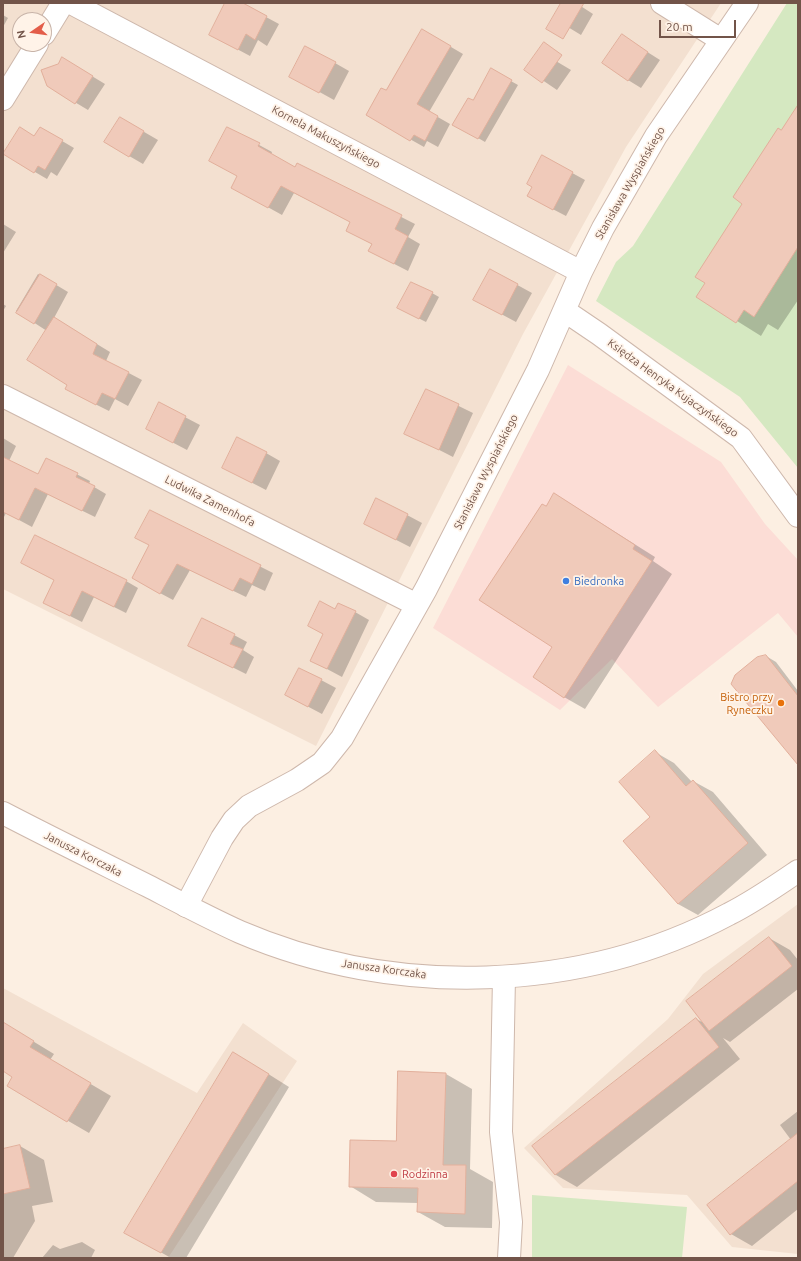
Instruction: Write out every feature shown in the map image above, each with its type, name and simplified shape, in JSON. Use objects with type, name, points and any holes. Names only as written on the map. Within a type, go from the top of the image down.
[{"type":"street","points":[[52,21],[63,3]]},
{"type":"street","name":"Kornela Makuszyńskiego","points":[[71,3],[581,272]]},
{"type":"street","points":[[662,3],[721,40]]},
{"type":"street","name":"Stanisława Wyspiańskiego","points":[[186,906],[222,838],[234,820],[249,806],[297,780],[322,763],[338,743],[416,605],[538,370],[581,272],[603,228],[656,136],[747,3]]},
{"type":"street","points":[[3,99],[33,52]]},
{"type":"street","name":"Księdza Henryka Kujaczyńskiego","points":[[565,311],[599,334],[741,438],[798,516]]},
{"type":"street","name":"Ludwika Zamenhofa","points":[[3,396],[416,605]]},
{"type":"street","name":"Janusza Korczaka","points":[[3,813],[240,932],[311,956],[408,974],[504,977],[545,973],[622,957],[660,945],[730,914],[798,871]]},
{"type":"street","points":[[504,977],[502,1132],[511,1222],[509,1258]]},
{"type":"shaded area","points":[[3,3],[721,3],[626,147],[523,334],[316,746],[3,589]]},
{"type":"shaded area","points":[[568,365],[721,462],[765,524],[798,560],[798,637],[778,613],[658,707],[612,659],[560,710],[433,628]]},
{"type":"shaded area","points":[[798,904],[798,1254],[732,1247],[687,1195],[563,1188],[524,1148],[668,1019],[703,974]]},
{"type":"shaded area","points":[[3,988],[197,1093],[243,1023],[297,1061],[168,1258],[3,1258]]},
{"type":"green space","points":[[787,3],[798,3],[798,468],[740,397],[596,301],[616,262],[633,246]]},
{"type":"green space","points":[[532,1195],[687,1207],[682,1258],[532,1258]]},
{"type":"building","points":[[225,3],[243,3],[267,16],[255,40],[246,34],[238,50],[209,35]]},
{"type":"building","points":[[561,3],[584,3],[563,39],[546,29]]},
{"type":"building","points":[[422,29],[451,46],[417,104],[438,116],[425,141],[414,135],[410,141],[366,115],[381,88],[386,90]]},
{"type":"building","points":[[622,34],[648,52],[628,81],[602,63]]},
{"type":"building","points":[[544,42],[562,55],[542,83],[524,70]]},
{"type":"building","points":[[305,46],[336,62],[319,93],[289,77]]},
{"type":"building","points":[[62,57],[93,76],[75,104],[47,86],[41,70],[58,64]]},
{"type":"building","points":[[491,68],[512,80],[478,139],[452,125],[468,98],[473,100]]},
{"type":"building","points":[[798,105],[798,247],[754,317],[744,310],[736,323],[696,297],[705,283],[695,277],[742,204],[733,197],[778,128],[781,130]]},
{"type":"building","points":[[120,117],[144,131],[129,157],[104,142]]},
{"type":"building","points":[[20,127],[34,136],[40,127],[63,140],[45,170],[38,166],[34,173],[3,154]]},
{"type":"building","points":[[227,127],[260,143],[258,146],[295,167],[297,163],[402,215],[395,229],[408,236],[394,264],[368,251],[372,244],[346,231],[350,222],[281,186],[268,208],[231,188],[237,176],[209,161]]},
{"type":"building","points":[[542,155],[573,172],[553,210],[527,196],[532,187],[527,184]]},
{"type":"building","points":[[490,269],[518,284],[502,315],[473,300]]},
{"type":"building","points":[[40,274],[57,284],[34,324],[16,313]]},
{"type":"building","points":[[411,282],[433,292],[419,319],[397,308]]},
{"type":"building","points":[[54,317],[97,344],[93,354],[129,372],[115,399],[102,393],[96,405],[65,389],[67,385],[27,360]]},
{"type":"building","points":[[426,389],[459,404],[439,450],[404,434]]},
{"type":"building","points":[[159,402],[186,416],[173,443],[146,429]]},
{"type":"building","points":[[237,437],[267,452],[252,483],[222,468]]},
{"type":"building","points":[[3,457],[38,474],[46,458],[78,473],[76,477],[95,486],[82,511],[35,488],[19,520],[3,512]]},
{"type":"building","name":"Biedronka","points":[[554,493],[635,545],[633,549],[652,561],[564,698],[533,677],[552,647],[479,600],[542,504],[546,506]]},
{"type":"building","points":[[376,498],[408,514],[396,540],[364,524]]},
{"type":"building","points":[[150,510],[261,565],[252,584],[240,578],[233,591],[177,564],[160,594],[132,578],[149,545],[135,538]]},
{"type":"building","points":[[35,535],[127,580],[114,607],[82,591],[70,616],[43,603],[54,580],[21,563]]},
{"type":"building","points":[[320,601],[335,609],[338,603],[356,611],[327,669],[310,661],[323,634],[308,626]]},
{"type":"building","points":[[202,618],[235,634],[230,644],[243,649],[233,668],[188,646]]},
{"type":"building","points":[[766,655],[798,696],[798,765],[731,684],[735,675],[757,657]]},
{"type":"building","points":[[299,668],[322,679],[308,707],[285,695]]},
{"type":"building","points":[[655,750],[686,786],[693,780],[748,843],[678,904],[623,841],[650,817],[619,782]]},
{"type":"building","points":[[769,937],[792,966],[709,1031],[686,1001]]},
{"type":"building","points":[[696,1018],[719,1047],[555,1175],[532,1146]]},
{"type":"building","points":[[3,1022],[34,1041],[30,1047],[91,1083],[67,1122],[7,1086],[12,1077],[3,1071]]},
{"type":"building","points":[[233,1052],[269,1074],[161,1253],[124,1233]]},
{"type":"building","points":[[398,1071],[446,1073],[443,1165],[466,1165],[465,1214],[417,1212],[418,1188],[349,1187],[350,1140],[396,1141]]},
{"type":"building","points":[[798,1133],[798,1181],[730,1235],[707,1205]]},
{"type":"building","points":[[20,1145],[30,1188],[3,1194],[3,1149]]},
{"type":"place","name":"Biedronka","points":[[566,581]]},
{"type":"place","name":"Bistro przy Ryneczku","points":[[781,703]]},
{"type":"place","name":"Rodzinna","points":[[394,1174]]}]
